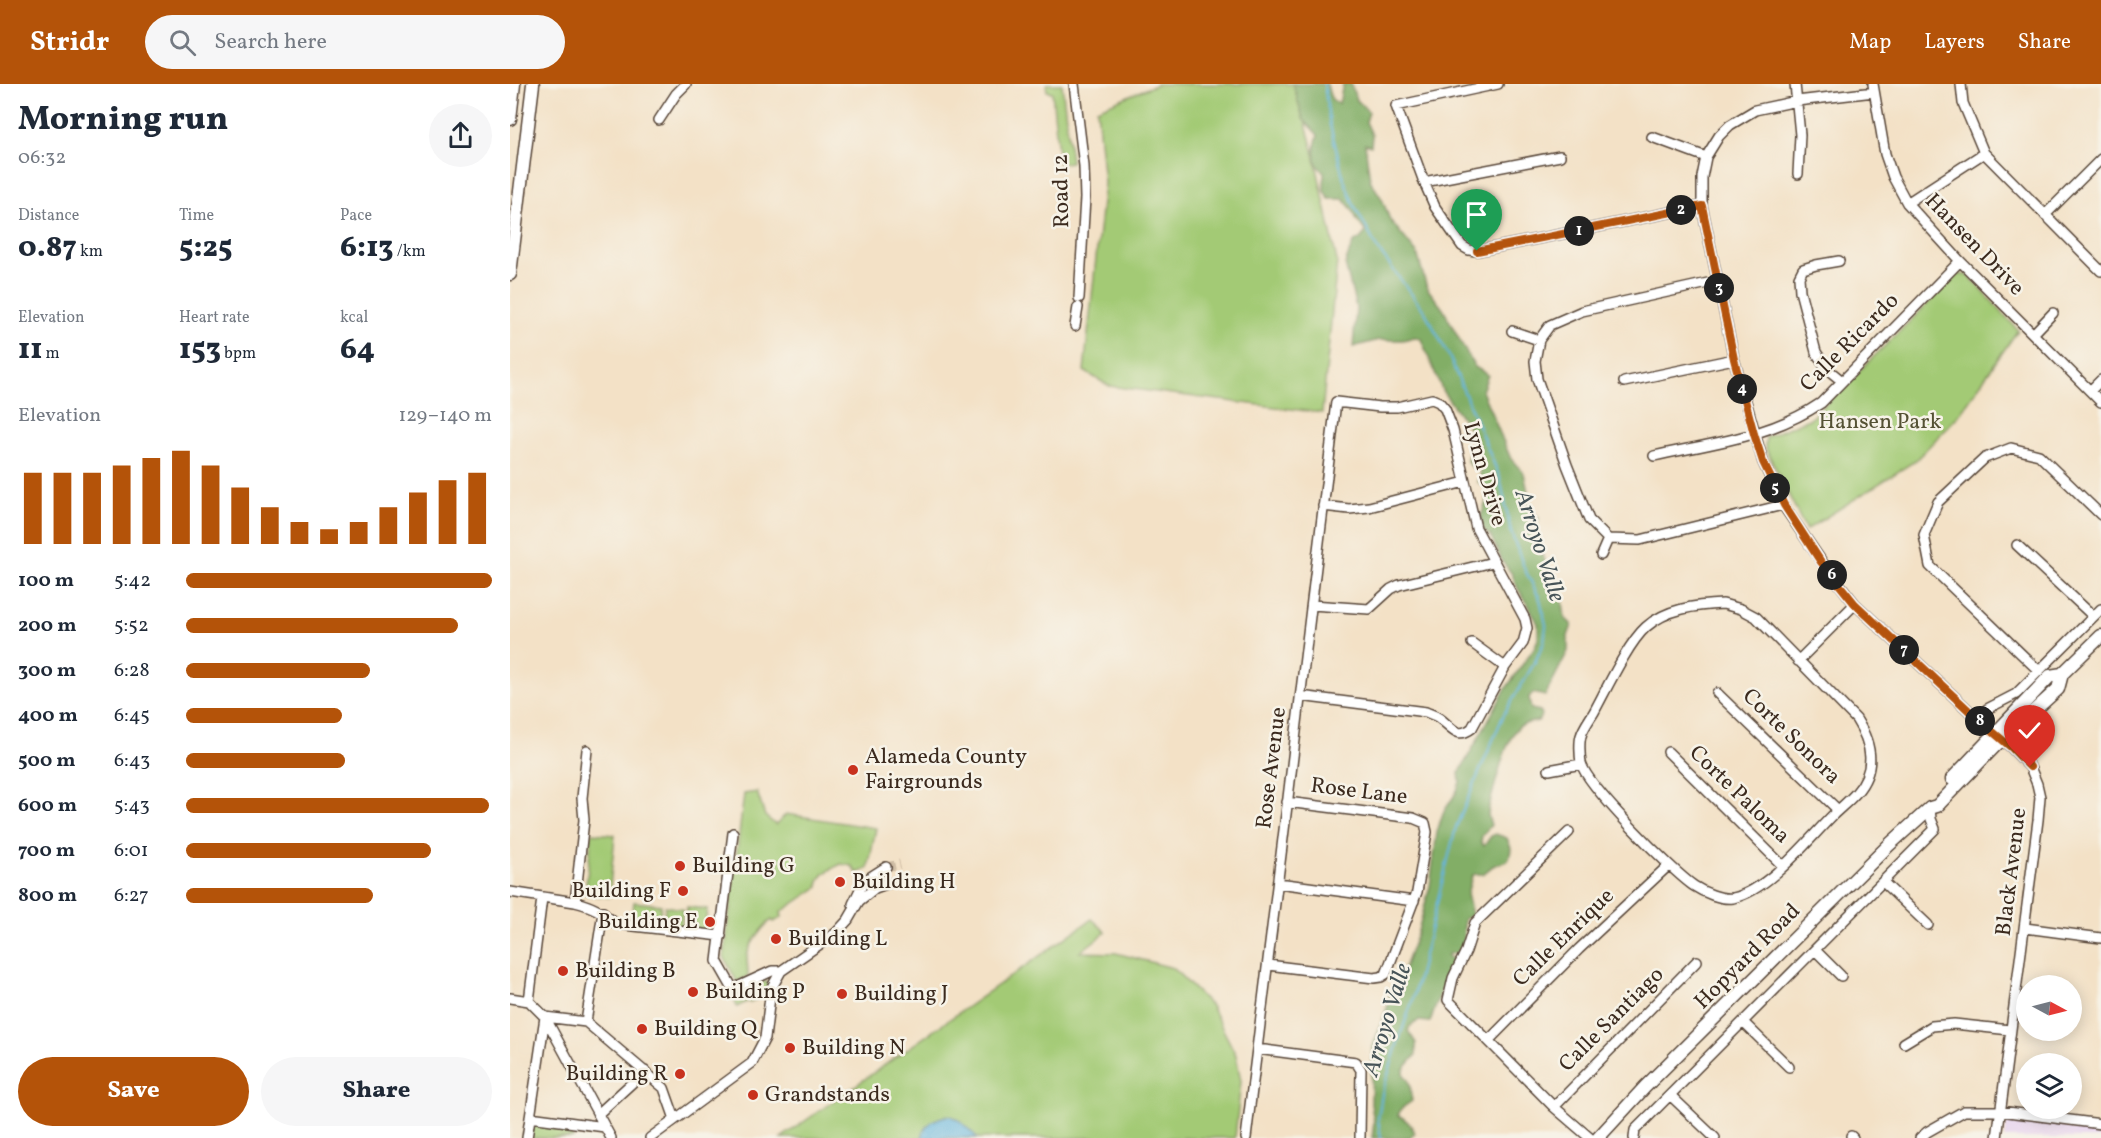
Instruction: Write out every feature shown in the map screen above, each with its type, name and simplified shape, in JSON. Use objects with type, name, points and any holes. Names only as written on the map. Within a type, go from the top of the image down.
[{"type":"main road","points":[[510,119],[514,84]]},
{"type":"main road","points":[[510,274],[532,84]]},
{"type":"main road","name":"Hopyard Road","points":[[1598,1138],[1645,1087],[1751,982],[1930,808],[1937,806],[1999,736],[2058,688],[2062,674],[2101,636]]},
{"type":"street","points":[[659,120],[676,94],[686,84]]},
{"type":"street","name":"Road 12","points":[[1074,84],[1084,184],[1075,326]]},
{"type":"street","points":[[1498,84],[1396,106],[1424,182],[1436,207],[1462,246],[1469,250],[1491,248],[1702,206]]},
{"type":"street","points":[[1795,84],[1800,135],[1798,174]]},
{"type":"street","points":[[1961,84],[1964,103],[1984,153],[2101,271]]},
{"type":"street","name":"Black Avenue","points":[[1874,88],[1755,110],[1738,120],[1719,136],[1707,157],[1702,177],[1702,206],[1734,359],[1754,434],[1763,462],[1784,505],[1821,562],[1855,604],[1999,736],[2030,767],[2037,784],[2040,797],[1997,1138]]},
{"type":"street","name":"Hansen Drive","points":[[1874,88],[1885,154],[1893,177],[1907,203],[1960,261],[2101,402]]},
{"type":"street","points":[[1652,137],[1707,157]]},
{"type":"street","points":[[1907,203],[1984,153]]},
{"type":"street","points":[[1424,182],[1560,156]]},
{"type":"street","points":[[2045,215],[2101,159]]},
{"type":"street","points":[[1839,261],[1803,269],[1799,277],[1800,291],[1816,352],[1826,368],[1842,381]]},
{"type":"street","name":"Calle Ricardo","points":[[1654,456],[1754,434],[1782,425],[1805,414],[1821,402],[1960,261]]},
{"type":"street","points":[[1717,281],[1582,311],[1550,326],[1539,340],[1535,362],[1537,379],[1563,455],[1589,520],[1608,539],[1640,540],[1784,505]]},
{"type":"street","points":[[2033,334],[2054,313]]},
{"type":"street","points":[[1512,331],[1539,340]]},
{"type":"street","points":[[1624,382],[1734,359]]},
{"type":"street","points":[[2090,391],[2101,380]]},
{"type":"street","name":"Rose Avenue","points":[[1246,1138],[1336,402],[1389,407],[1432,399],[1439,402]]},
{"type":"street","name":"Lynn Drive","points":[[1300,696],[1426,712],[1440,718],[1452,731],[1458,734],[1467,733],[1472,728],[1505,667],[1523,643],[1527,628],[1525,619],[1493,562],[1472,518],[1453,430],[1445,409],[1439,402]]},
{"type":"street","points":[[2038,671],[1930,566],[1924,535],[1938,502],[1985,458],[2011,448],[2039,455],[2101,515]]},
{"type":"street","points":[[1323,506],[1348,509],[1369,507],[1465,482]]},
{"type":"street","points":[[1601,555],[1608,539]]},
{"type":"street","points":[[2017,545],[2094,616]]},
{"type":"street","points":[[1311,605],[1369,609],[1399,585],[1493,562]]},
{"type":"street","points":[[1723,604],[1741,609],[1756,617],[1798,661],[1856,719],[1867,736],[1871,759],[1866,778],[1856,793],[1783,866],[1753,891],[1730,898],[1714,895],[1695,887],[1668,865],[1593,785],[1581,764],[1581,736],[1627,652],[1645,628],[1664,615],[1700,605],[1723,604]]},
{"type":"street","points":[[1798,661],[1855,604]]},
{"type":"street","points":[[1980,721],[1987,709],[2016,694],[2101,609]]},
{"type":"street","points":[[1473,643],[1505,667]]},
{"type":"street","name":"Corte Sonora","points":[[1717,693],[1838,810]]},
{"type":"street","points":[[575,902],[584,820],[582,798],[587,750]]},
{"type":"street","name":"Corte Paloma","points":[[1668,752],[1783,866]]},
{"type":"street","points":[[1550,771],[1581,764]]},
{"type":"street","name":"Rose Lane","points":[[1287,802],[1413,818],[1425,823],[1427,831],[1424,861],[1414,901]]},
{"type":"street","name":"Hopyard Road","points":[[1634,1138],[1635,1131],[1935,828],[1930,808]]},
{"type":"street","points":[[1569,832],[1475,923],[1466,951],[1453,978],[1448,1000],[1554,1107],[1590,1138]]},
{"type":"street","points":[[733,833],[717,961],[733,989],[772,971],[781,971]]},
{"type":"street","name":"Calle Enrique","points":[[1489,1040],[1579,949],[1668,865]]},
{"type":"street","points":[[849,920],[852,905],[864,881],[886,867]]},
{"type":"street","points":[[1883,882],[1928,925]]},
{"type":"street","points":[[650,1138],[752,1063],[765,1038],[771,989],[781,971],[836,933],[849,920],[859,901],[874,888],[889,883]]},
{"type":"street","points":[[1268,965],[1381,977],[1390,967],[1414,901],[1278,883]]},
{"type":"street","points":[[510,892],[589,905],[603,912],[616,924],[721,936]]},
{"type":"street","points":[[529,1001],[542,898]]},
{"type":"street","points":[[586,1023],[603,912]]},
{"type":"street","points":[[2025,928],[2101,938]]},
{"type":"street","points":[[1815,950],[1841,976]]},
{"type":"street","name":"Calle Santiago","points":[[1554,1107],[1697,961]]},
{"type":"street","points":[[510,998],[529,1001],[545,1017],[611,1138]]},
{"type":"street","points":[[545,1017],[586,1023],[664,1088],[675,1119]]},
{"type":"street","points":[[527,1138],[545,1017]]},
{"type":"street","points":[[1743,1022],[1789,1067]]},
{"type":"street","points":[[1904,1043],[1932,1026],[1954,1024],[2010,1030]]},
{"type":"street","points":[[1257,1049],[1356,1062],[1361,1070],[1360,1138]]},
{"type":"street","points":[[598,1114],[645,1071]]},
{"type":"street","points":[[1670,1095],[1715,1138]]},
{"type":"street","points":[[1920,1138],[1927,1131],[1964,1112],[2000,1111],[2101,1124]]},
{"type":"street","points":[[530,1118],[605,1127]]},
{"type":"shaded area","points":[[2007,1118],[2101,1130],[2101,1138],[2005,1138]]},
{"type":"green space","points":[[1046,84],[1062,84],[1071,162],[1059,164],[1052,92],[1047,91]]},
{"type":"green space","points":[[1157,84],[1295,84],[1314,154],[1337,261],[1322,413],[1109,386],[1084,371],[1104,183],[1097,109]]},
{"type":"green space","points":[[1293,84],[1327,84],[1332,99],[1339,104],[1343,84],[1351,84],[1356,99],[1369,112],[1366,122],[1372,135],[1371,146],[1365,144],[1370,180],[1382,199],[1390,220],[1417,253],[1427,288],[1443,309],[1475,367],[1488,375],[1482,391],[1511,459],[1524,473],[1532,511],[1539,518],[1535,529],[1541,552],[1559,593],[1562,595],[1565,618],[1572,625],[1568,636],[1568,651],[1545,696],[1533,693],[1529,697],[1531,709],[1540,711],[1542,714],[1538,721],[1522,725],[1515,731],[1505,751],[1497,776],[1488,815],[1491,825],[1482,836],[1481,842],[1484,846],[1491,836],[1496,834],[1507,838],[1511,848],[1510,856],[1507,861],[1493,866],[1483,874],[1472,876],[1467,894],[1472,915],[1464,919],[1464,944],[1458,953],[1448,954],[1448,957],[1454,959],[1456,965],[1444,984],[1430,1022],[1418,1021],[1410,1026],[1408,1031],[1416,1043],[1416,1055],[1404,1069],[1404,1075],[1410,1083],[1412,1101],[1402,1108],[1398,1115],[1408,1122],[1415,1133],[1409,1138],[1372,1138],[1374,1122],[1371,1104],[1372,1049],[1388,1005],[1390,992],[1404,968],[1418,931],[1430,886],[1437,832],[1443,813],[1456,793],[1460,782],[1459,773],[1505,690],[1534,648],[1538,639],[1538,624],[1490,535],[1482,527],[1481,516],[1486,502],[1487,488],[1478,482],[1481,470],[1472,467],[1467,461],[1469,453],[1476,449],[1476,445],[1466,423],[1443,392],[1421,339],[1415,337],[1403,340],[1379,340],[1353,347],[1356,307],[1345,264],[1353,243],[1366,232],[1343,199],[1329,199],[1324,191],[1324,172],[1315,160],[1318,135],[1303,119]]},
{"type":"green space","name":"Hansen Park","points":[[1958,274],[1970,277],[2018,330],[1959,415],[1915,461],[1806,530],[1765,447],[1766,437],[1811,418]]},
{"type":"green space","points":[[757,792],[765,816],[776,825],[786,814],[876,828],[868,869],[857,873],[852,866],[841,864],[826,872],[820,878],[818,887],[781,912],[782,917],[774,922],[772,920],[760,931],[748,952],[748,976],[737,982],[724,957],[744,794]]},
{"type":"green space","points":[[592,833],[615,835],[609,897],[585,894]]},
{"type":"green space","points":[[634,902],[661,905],[659,924],[632,920]]},
{"type":"green space","points":[[665,906],[683,909],[681,927],[663,925]]},
{"type":"green space","points":[[687,907],[707,909],[705,930],[685,928]]},
{"type":"green space","points":[[1092,919],[1106,932],[1080,952],[1116,953],[1173,968],[1211,1006],[1236,1055],[1241,1081],[1235,1138],[781,1138]]},
{"type":"green space","points":[[766,981],[769,986],[766,993],[750,1003],[748,1001],[737,1007],[733,997]]},
{"type":"green space","points":[[532,1122],[574,1127],[573,1138],[530,1138]]},
{"type":"water","points":[[951,1116],[960,1121],[978,1138],[922,1138],[928,1125],[941,1117]]},
{"type":"waterway","name":"Arroyo Valle","points":[[1324,84],[1330,125],[1344,180],[1354,205],[1377,248],[1425,312],[1449,356],[1500,478],[1511,532],[1525,570],[1540,599],[1546,625],[1544,642],[1535,662],[1504,714],[1456,827],[1413,999],[1382,1094],[1378,1119],[1381,1138]]},
{"type":"tunnel","points":[[886,867],[900,864]]},
{"type":"tunnel","points":[[889,883],[907,879]]},
{"type":"place","name":"Alameda County Fairgrounds","points":[[853,770]]},
{"type":"place","name":"Building G","points":[[680,866]]},
{"type":"place","name":"Building H","points":[[840,882]]},
{"type":"place","name":"Building F","points":[[683,891]]},
{"type":"place","name":"Building E","points":[[710,922]]},
{"type":"place","name":"Building L","points":[[776,939]]},
{"type":"place","name":"Building B","points":[[563,971]]},
{"type":"place","name":"Building P","points":[[693,992]]},
{"type":"place","name":"Building J","points":[[842,994]]},
{"type":"place","name":"Building Q","points":[[642,1029]]},
{"type":"place","name":"Building N","points":[[790,1048]]},
{"type":"place","name":"Building R","points":[[680,1074]]},
{"type":"place","name":"Grandstands","points":[[753,1095]]},
{"type":"route","points":[[1477,251],[1702,206],[1734,359],[1754,434],[1763,462],[1784,505],[1821,562],[1855,604],[2030,767]]}]
